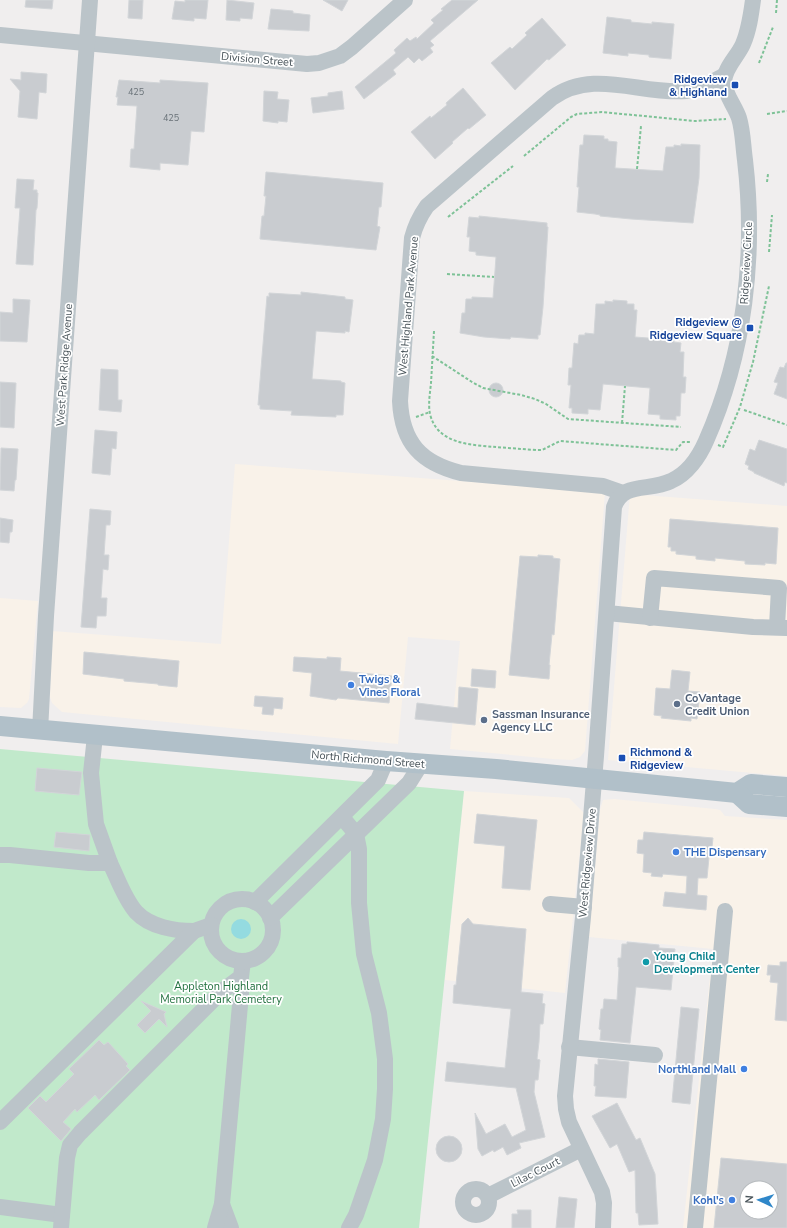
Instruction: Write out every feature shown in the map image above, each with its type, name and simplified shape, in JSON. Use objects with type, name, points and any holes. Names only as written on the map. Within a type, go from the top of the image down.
[{"type":"main road","name":"North Richmond Street","points":[[0,726],[95,736],[496,769],[737,793]]},
{"type":"main road","points":[[787,787],[751,784],[737,793],[749,804],[787,807]]},
{"type":"street","name":"West Park Ridge Avenue","points":[[40,731],[47,608],[90,0]]},
{"type":"street","name":"Division Street","points":[[0,35],[319,64],[340,56],[405,0]]},
{"type":"street","points":[[725,75],[741,48],[746,36],[752,13],[753,0]]},
{"type":"street","name":"Ridgeview Circle","points":[[623,493],[632,489],[664,484],[676,479],[696,458],[705,443],[720,405],[739,338],[747,280],[749,250],[748,206],[745,162],[739,118],[725,86],[725,75]]},
{"type":"street","name":"West Highland Park Avenue","points":[[623,493],[603,486],[461,473],[444,469],[428,460],[419,452],[405,432],[400,401],[414,228],[427,206],[562,90],[586,84],[598,83],[687,91],[702,87],[725,75]]},
{"type":"street","name":"West Ridgeview Drive","points":[[603,1228],[604,1203],[602,1192],[569,1122],[566,1109],[566,1089],[584,907],[614,507],[619,497],[623,493]]},
{"type":"street","points":[[607,613],[650,618],[753,627],[782,628],[780,588],[654,578],[650,618]]},
{"type":"street","points":[[95,736],[91,773],[96,824],[110,863],[127,899],[137,913],[151,922],[167,928],[180,931],[194,931],[211,925]]},
{"type":"street","points":[[256,902],[378,780],[386,761]]},
{"type":"street","points":[[270,918],[409,783],[421,764]]},
{"type":"street","points":[[342,817],[356,834],[359,849],[359,902],[364,954],[379,1013],[385,1059],[385,1089],[382,1119],[375,1160],[356,1215],[349,1228]]},
{"type":"street","points":[[0,855],[89,863],[110,863]]},
{"type":"street","points":[[239,899],[248,899],[262,906],[270,918],[272,933],[268,947],[257,957],[243,961],[230,958],[218,950],[213,943],[211,925],[218,910],[224,904],[239,899]]},
{"type":"street","points":[[550,904],[584,907]]},
{"type":"street","points":[[694,1228],[725,910]]},
{"type":"street","points":[[0,1122],[194,931]]},
{"type":"street","points":[[215,1228],[222,1204],[243,961]]},
{"type":"street","points":[[0,1207],[61,1222],[67,1158],[70,1145],[80,1133],[221,992],[241,977]]},
{"type":"street","points":[[569,1047],[655,1055]]},
{"type":"street","name":"Lilac Court","points":[[488,1196],[581,1148]]},
{"type":"street","points":[[222,1204],[232,1228]]},
{"type":"path","points":[[776,13],[777,0]]},
{"type":"path","points":[[759,63],[774,27]]},
{"type":"path","points":[[767,114],[787,111]]},
{"type":"path","points":[[524,156],[577,114],[602,112],[695,121],[717,121],[739,118]]},
{"type":"path","points":[[637,169],[641,126]]},
{"type":"path","points":[[448,217],[513,166]]},
{"type":"path","points":[[767,182],[768,174]]},
{"type":"path","points":[[769,252],[772,215]]},
{"type":"path","points":[[447,274],[494,277]]},
{"type":"path","points":[[723,447],[740,407],[754,362],[769,286]]},
{"type":"path","points":[[434,331],[430,399],[432,418],[436,427],[453,440],[464,444],[536,450],[542,450],[560,441],[676,450],[683,442],[705,443]]},
{"type":"path","points":[[432,356],[483,388],[535,399],[546,404],[568,419],[681,427]]},
{"type":"path","points":[[622,423],[625,386]]},
{"type":"path","points":[[744,410],[787,425]]},
{"type":"shaded area","points":[[235,464],[605,492],[585,751],[580,757],[572,760],[553,759],[450,749],[460,641],[408,637],[398,744],[62,712],[52,703],[50,697],[52,631],[221,644]]},
{"type":"shaded area","points":[[630,494],[787,506],[787,776],[608,760]]},
{"type":"shaded area","points":[[0,598],[38,601],[29,699],[21,708],[0,707]]},
{"type":"shaded area","points":[[464,791],[569,798],[584,813],[565,993],[445,980]]},
{"type":"shaded area","name":"Northland Mall","points":[[614,799],[715,809],[720,810],[725,816],[787,820],[787,1228],[683,1228],[713,949],[589,937],[600,810],[603,800]]},
{"type":"green space","name":"Appleton Highland Memorial Park Cemetery","points":[[0,749],[464,791],[419,1228],[0,1228]]},
{"type":"water","points":[[241,919],[248,922],[251,929],[248,936],[241,939],[234,936],[231,929],[234,922]]},
{"type":"building","points":[[26,0],[53,0],[52,9],[25,7]]},
{"type":"building","points":[[129,0],[143,0],[142,19],[128,18]]},
{"type":"building","points":[[185,0],[208,0],[206,19],[194,18],[194,21],[172,19],[175,1],[185,2]]},
{"type":"building","points":[[227,0],[254,3],[252,19],[240,18],[240,21],[226,20]]},
{"type":"building","points":[[323,0],[348,0],[342,11]]},
{"type":"building","points":[[452,0],[478,0],[430,41],[434,45],[430,48],[433,52],[422,61],[419,58],[414,63],[408,57],[393,70],[396,74],[364,99],[355,87],[396,53],[394,50],[407,38],[410,41],[416,37],[417,39],[434,23],[431,20]]},
{"type":"building","points":[[271,9],[293,11],[293,13],[310,15],[309,31],[268,29]]},
{"type":"building","points":[[607,17],[631,20],[631,22],[674,24],[671,59],[628,53],[628,56],[603,53]]},
{"type":"building","points":[[542,18],[566,45],[549,60],[547,59],[515,90],[491,63],[510,47],[512,49],[527,35],[525,33]]},
{"type":"building","points":[[21,72],[47,74],[46,93],[39,92],[37,119],[18,117],[20,91],[10,79],[21,80]]},
{"type":"building","points":[[119,80],[160,83],[160,80],[208,83],[204,132],[191,131],[188,165],[160,163],[160,170],[130,167],[131,149],[134,149],[137,106],[117,105],[118,97],[116,97]]},
{"type":"building","points":[[463,88],[486,115],[469,129],[468,128],[435,159],[411,132],[430,116],[431,118],[447,105],[446,103]]},
{"type":"building","points":[[264,91],[278,92],[277,99],[289,100],[287,122],[278,121],[278,123],[263,121]]},
{"type":"building","points":[[342,91],[344,109],[313,113],[311,98],[328,96],[328,93]]},
{"type":"building","points":[[584,135],[604,136],[604,139],[608,139],[608,141],[617,142],[615,168],[663,171],[666,147],[674,147],[674,145],[681,146],[681,144],[700,145],[699,178],[693,223],[631,219],[577,212],[580,145],[583,145]]},
{"type":"building","points":[[266,172],[383,183],[381,207],[379,207],[377,226],[380,227],[376,250],[260,239],[266,196],[264,196]]},
{"type":"building","points":[[17,179],[34,180],[33,190],[37,190],[38,193],[33,265],[16,264],[20,208],[15,208]]},
{"type":"building","points":[[479,216],[547,223],[543,307],[540,335],[538,335],[538,339],[484,337],[460,333],[462,313],[465,313],[466,299],[472,299],[472,297],[493,298],[496,257],[476,255],[476,252],[469,251],[470,237],[467,237],[469,217],[479,218]]},
{"type":"building","points":[[301,292],[345,297],[345,299],[353,300],[349,332],[316,331],[312,379],[341,381],[345,383],[343,415],[336,415],[336,417],[291,415],[292,411],[260,409],[260,405],[258,405],[267,296],[269,297],[269,293],[301,295]]},
{"type":"building","points":[[13,299],[30,300],[27,342],[0,341],[0,312],[13,313]]},
{"type":"building","points":[[613,300],[627,301],[627,304],[634,304],[634,310],[637,310],[635,337],[674,340],[674,342],[681,343],[680,352],[684,352],[683,377],[686,377],[685,393],[681,393],[680,416],[676,416],[676,420],[660,419],[660,415],[648,414],[650,388],[603,384],[600,410],[588,409],[588,414],[572,413],[572,408],[569,408],[571,385],[568,385],[569,368],[572,368],[574,343],[578,344],[579,335],[585,335],[585,333],[594,334],[596,304],[605,304],[605,301],[613,302]]},
{"type":"building","points":[[786,363],[787,399],[774,394],[778,383],[774,382],[780,367],[784,368]]},
{"type":"building","points":[[101,369],[118,370],[118,400],[122,400],[121,412],[99,410]]},
{"type":"building","points":[[0,382],[16,383],[14,428],[0,427]]},
{"type":"building","points":[[496,383],[501,385],[503,390],[501,395],[496,397],[491,395],[489,390],[491,385]]},
{"type":"building","points":[[95,430],[117,432],[116,449],[112,448],[110,475],[92,473]]},
{"type":"building","points":[[759,440],[787,449],[787,483],[785,482],[784,486],[754,473],[748,469],[749,466],[745,464],[750,449],[755,451]]},
{"type":"building","points":[[1,448],[18,449],[14,491],[0,490]]},
{"type":"building","points":[[90,509],[111,511],[110,525],[106,525],[104,555],[109,555],[108,570],[103,569],[101,598],[107,598],[106,616],[97,616],[96,628],[81,627]]},
{"type":"building","points":[[0,518],[13,520],[9,543],[0,542]]},
{"type":"building","points":[[670,519],[778,528],[776,564],[745,564],[745,561],[715,558],[715,561],[696,559],[696,556],[676,554],[676,551],[671,551],[671,547],[668,547]]},
{"type":"building","points":[[538,555],[553,556],[553,558],[560,559],[554,635],[552,634],[549,665],[549,679],[509,675],[520,556],[538,557]]},
{"type":"building","points":[[84,652],[179,661],[177,687],[124,681],[124,679],[83,674]]},
{"type":"building","name":"Twigs & Vines Floral","points":[[294,657],[327,659],[327,657],[341,658],[340,671],[392,676],[389,703],[338,698],[336,700],[310,696],[312,673],[293,671]]},
{"type":"building","points":[[472,669],[496,671],[495,688],[471,686]]},
{"type":"building","name":"CoVantage Credit Union","points":[[672,670],[690,672],[688,691],[700,692],[697,719],[691,718],[691,721],[661,718],[662,716],[654,715],[656,688],[670,689]]},
{"type":"building","points":[[459,687],[478,689],[475,725],[415,719],[417,703],[458,708]]},
{"type":"building","points":[[255,696],[283,698],[282,709],[274,708],[273,715],[262,714],[263,707],[254,706]]},
{"type":"building","points":[[37,768],[82,772],[79,795],[35,791]]},
{"type":"building","points":[[477,814],[537,820],[530,890],[502,888],[505,846],[474,843]]},
{"type":"building","points":[[56,832],[90,835],[89,851],[54,847]]},
{"type":"building","points":[[644,832],[713,838],[712,847],[710,847],[707,878],[698,878],[697,895],[707,896],[706,910],[663,906],[665,892],[686,894],[687,876],[663,874],[662,877],[651,876],[652,873],[643,872],[644,854],[637,853],[638,840],[643,840]]},
{"type":"building","points":[[468,918],[473,924],[526,929],[521,992],[543,994],[542,1003],[545,1004],[543,1024],[540,1024],[537,1059],[540,1060],[538,1080],[535,1080],[534,1092],[545,1137],[519,1143],[521,1148],[507,1155],[503,1147],[482,1156],[478,1149],[475,1113],[486,1134],[505,1124],[512,1137],[526,1130],[516,1088],[445,1081],[447,1062],[505,1068],[511,1009],[453,1003],[462,924]]},
{"type":"building","points":[[627,942],[659,945],[659,948],[675,949],[671,990],[636,987],[630,1043],[600,1040],[601,1030],[599,1029],[601,1009],[603,1009],[604,999],[617,1000],[619,967],[618,958],[621,958],[622,944],[627,944]]},
{"type":"building","points":[[780,962],[787,962],[787,1021],[775,1020],[778,983],[770,982],[771,975],[767,975],[768,965],[780,966]]},
{"type":"building","points":[[141,1001],[166,1012],[164,1014],[167,1027],[159,1019],[145,1033],[137,1025],[151,1011]]},
{"type":"building","points":[[681,1007],[699,1009],[690,1104],[672,1102]]},
{"type":"building","points":[[99,1040],[104,1045],[108,1042],[128,1064],[126,1066],[130,1070],[99,1100],[95,1095],[77,1112],[75,1109],[63,1122],[71,1129],[61,1141],[28,1108],[40,1096],[46,1102],[74,1074],[69,1069]]},
{"type":"building","points":[[598,1059],[629,1062],[626,1098],[595,1096],[595,1064],[598,1065]]},
{"type":"building","points":[[617,1103],[636,1140],[640,1138],[655,1174],[658,1224],[639,1225],[638,1213],[636,1213],[635,1170],[629,1172],[617,1144],[610,1148],[592,1116]]},
{"type":"building","points":[[449,1136],[458,1140],[462,1149],[458,1158],[449,1162],[440,1158],[436,1149],[440,1140]]},
{"type":"building","name":"Kohl's","points":[[721,1158],[787,1164],[787,1228],[714,1228]]},
{"type":"building","points":[[559,1197],[577,1199],[574,1228],[556,1228]]},
{"type":"building","points":[[517,1210],[531,1210],[531,1228],[512,1228],[512,1214],[518,1214]]},
{"type":"place","name":"Ridgeview & Highland","points":[[735,85]]},
{"type":"place","name":"Ridgeview @ Ridgeview Square","points":[[750,328]]},
{"type":"place","name":"Twigs & Vines Floral","points":[[351,685]]},
{"type":"place","name":"CoVantage Credit Union","points":[[677,704]]},
{"type":"place","name":"Sassman Insurance Agency LLC","points":[[484,720]]},
{"type":"place","name":"Richmond & Ridgeview","points":[[622,758]]},
{"type":"place","name":"THE Dispensary","points":[[676,852]]},
{"type":"place","name":"Young Child Development Center","points":[[646,962]]},
{"type":"place","name":"Northland Mall","points":[[744,1069]]},
{"type":"place","name":"Kohl's","points":[[732,1200]]}]
